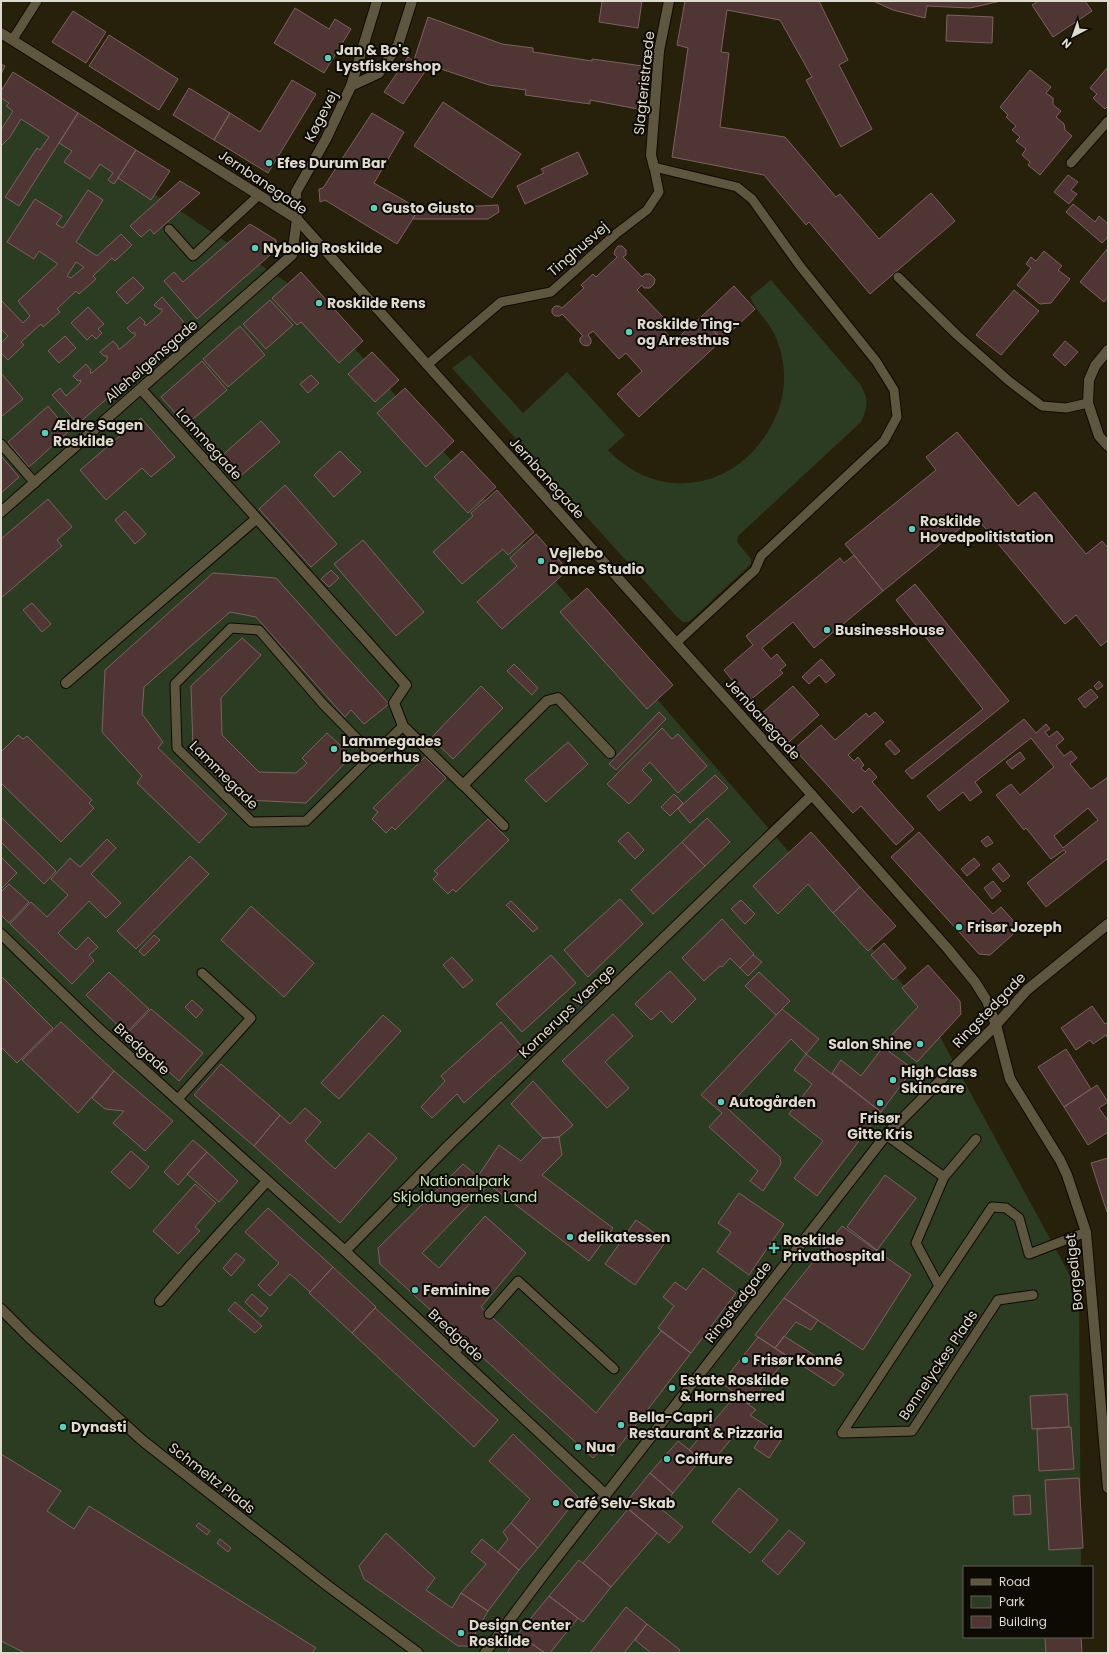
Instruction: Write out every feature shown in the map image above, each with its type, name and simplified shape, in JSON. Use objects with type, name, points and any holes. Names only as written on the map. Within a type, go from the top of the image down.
[{"type":"street","name":"Køgevej","points":[[297,218],[296,192],[326,139],[352,86],[376,1]]},
{"type":"street","points":[[352,86],[379,73],[398,45],[412,1]]},
{"type":"street","name":"Slagteristræde","points":[[654,167],[651,155],[659,51],[669,1]]},
{"type":"street","name":"Jernbanegade","points":[[1,33],[13,39],[297,218],[426,365],[812,795],[948,949],[975,982],[987,1001],[996,1025]]},
{"type":"street","name":"Allehelgensgade","points":[[1,512],[292,255],[297,218]]},
{"type":"street","points":[[1108,350],[1095,366],[1089,380],[1088,403],[1099,436],[1108,446]]},
{"type":"street","name":"Lammegade","points":[[141,388],[256,519],[406,685],[394,703],[403,726],[463,785]]},
{"type":"street","points":[[66,683],[256,519]]},
{"type":"street","points":[[463,785],[547,701],[558,698],[610,753]]},
{"type":"street","name":"Kornerups Vænge","points":[[345,1251],[450,1144],[812,795]]},
{"type":"street","name":"Ringstedgade","points":[[485,1653],[544,1574],[886,1135],[996,1025],[1027,990],[1108,924]]},
{"type":"street","name":"Bredgade","points":[[1,934],[97,1028],[345,1251],[606,1495]]},
{"type":"street","name":"Borgediget","points":[[996,1025],[1010,1079],[1060,1160],[1067,1175],[1086,1232],[1108,1488]]},
{"type":"street","points":[[160,1301],[267,1181]]},
{"type":"street","name":"Schmeltz Plads","points":[[1,1309],[29,1337],[143,1441],[328,1586],[418,1653]]},
{"type":"lane","points":[[13,39],[37,1]]},
{"type":"lane","points":[[1071,163],[1108,121]]},
{"type":"lane","points":[[654,167],[737,187],[752,199],[800,266],[876,361],[894,390],[897,417],[884,441],[762,556],[755,570],[676,643]]},
{"type":"lane","name":"Tinghusvej","points":[[426,365],[501,302],[551,292],[617,233],[647,210],[659,192],[654,167]]},
{"type":"lane","points":[[169,230],[193,256],[258,194]]},
{"type":"lane","points":[[898,277],[957,336],[1042,406],[1066,408],[1088,403]]},
{"type":"lane","points":[[1,444],[35,483]]},
{"type":"lane","name":"Lammegade","points":[[373,755],[323,704],[259,630],[231,628],[175,684],[177,748],[252,822],[306,821],[403,726]]},
{"type":"lane","points":[[463,785],[504,826]]},
{"type":"lane","points":[[177,1100],[251,1018],[202,973]]},
{"type":"lane","points":[[886,1135],[944,1177]]},
{"type":"lane","points":[[939,1286],[916,1243],[944,1177],[976,1140]]},
{"type":"lane","name":"Bønnelyckes Plads","points":[[1033,1295],[998,1300],[912,1431],[842,1433],[992,1207],[1006,1208],[1019,1218],[1029,1254],[1086,1232]]},
{"type":"lane","points":[[489,1314],[518,1281],[614,1369]]},
{"type":"lane","points":[[454,1353],[464,1341]]},
{"type":"green space","name":"Nationalpark Skjoldungernes Land","points":[[1,91],[313,300],[926,1011],[1079,1292],[1081,1566],[963,1566],[963,1638],[1081,1638],[1081,1653],[1,1653]]},
{"type":"green space","points":[[771,280],[860,384],[866,399],[865,411],[861,422],[738,536],[737,542],[751,559],[751,564],[689,622],[683,622],[452,368],[470,355],[523,413],[567,372],[625,435],[608,450],[628,467],[650,478],[673,483],[696,482],[718,476],[738,464],[756,448],[771,426],[781,401],[784,387],[784,373],[781,353],[771,328],[750,297]]},
{"type":"building","points":[[602,1],[642,1],[638,28],[599,22]]},
{"type":"building","points":[[685,1],[819,1],[848,60],[839,65],[872,129],[841,147],[806,80],[812,77],[780,20],[727,10],[721,52],[729,53],[720,127],[785,137],[836,197],[840,194],[879,239],[931,193],[955,221],[870,294],[809,222],[806,225],[764,175],[672,157],[688,48],[677,45]]},
{"type":"building","points":[[873,1],[1001,1],[970,8],[927,6],[925,18],[893,10]]},
{"type":"building","points":[[1038,1],[1085,1],[1092,11],[1053,37],[1032,5]]},
{"type":"building","points":[[295,8],[329,29],[335,19],[351,29],[324,73],[274,43]]},
{"type":"building","points":[[73,11],[106,32],[86,63],[52,42]]},
{"type":"building","points":[[947,15],[993,17],[992,43],[946,41]]},
{"type":"building","points":[[428,17],[502,44],[533,48],[533,52],[592,61],[592,59],[643,66],[638,109],[590,100],[590,104],[525,95],[526,90],[489,85],[414,60]]},
{"type":"building","points":[[109,35],[178,79],[159,110],[89,66]]},
{"type":"building","points":[[408,57],[426,70],[403,104],[384,92]]},
{"type":"building","points":[[1,64],[5,66],[1,74]]},
{"type":"building","points":[[1108,67],[1108,106],[1105,109],[1093,98],[1097,94],[1090,88]]},
{"type":"building","points":[[1030,70],[1051,87],[1046,93],[1053,98],[1053,105],[1061,111],[1056,117],[1064,124],[1065,130],[1072,136],[1040,175],[1028,165],[1030,162],[1022,155],[1026,149],[1016,141],[1020,137],[1012,130],[1016,126],[1006,117],[1008,115],[1000,107]]},
{"type":"building","points":[[13,72],[78,113],[19,206],[5,197],[37,148],[40,150],[49,137],[21,119],[10,137],[1,146],[1,130],[13,111],[6,106],[9,103],[1,98],[1,91]]},
{"type":"building","points":[[292,80],[316,94],[268,173],[214,140],[230,113],[260,132]]},
{"type":"building","points":[[189,88],[230,113],[214,140],[173,115]]},
{"type":"building","points":[[443,102],[521,154],[492,198],[414,146]]},
{"type":"building","points":[[78,113],[136,150],[114,184],[108,180],[113,173],[100,164],[90,179],[64,162],[72,151],[59,143]]},
{"type":"building","points":[[372,113],[404,132],[374,183],[419,209],[397,244],[325,200],[320,202],[319,189],[323,188]]},
{"type":"building","points":[[136,150],[170,171],[151,200],[118,178]]},
{"type":"building","points":[[578,152],[588,174],[525,204],[517,186],[544,173],[541,169]]},
{"type":"building","points":[[1068,175],[1078,182],[1071,190],[1077,194],[1069,204],[1054,192]]},
{"type":"building","points":[[180,181],[200,193],[154,234],[150,229],[141,237],[130,226]]},
{"type":"building","points":[[88,190],[103,200],[76,242],[97,256],[121,234],[132,245],[115,261],[112,258],[93,276],[96,279],[79,294],[76,291],[57,309],[60,312],[43,327],[41,324],[21,342],[24,345],[8,360],[1,353],[1,343],[8,336],[1,329],[1,300],[23,323],[30,316],[18,301],[58,264],[39,251],[34,259],[7,242],[35,199],[62,216],[56,224],[63,228]],"holes":[[[76,262],[84,267],[71,278],[67,276]]]},
{"type":"building","points":[[1073,204],[1095,222],[1099,216],[1108,224],[1108,237],[1102,243],[1066,212]]},
{"type":"building","points":[[498,205],[499,212],[488,219],[412,219],[419,209]]},
{"type":"building","points":[[250,224],[276,240],[277,249],[197,319],[164,281],[174,272],[183,282]]},
{"type":"building","name":"Roskilde Ting- og Arresthus","points":[[618,246],[622,246],[626,250],[626,255],[623,257],[642,277],[645,274],[650,274],[655,279],[654,284],[650,288],[644,288],[642,285],[637,290],[664,318],[658,324],[674,341],[701,317],[722,340],[639,417],[617,394],[642,371],[626,353],[619,359],[593,331],[588,335],[591,339],[591,343],[588,346],[583,345],[580,342],[580,338],[583,336],[562,314],[560,316],[555,316],[552,313],[552,309],[555,306],[562,308],[584,288],[581,285],[593,274],[596,277],[617,257],[614,254]]},
{"type":"building","points":[[1108,248],[1108,297],[1104,302],[1080,282]]},
{"type":"building","points":[[1044,251],[1062,266],[1058,270],[1070,279],[1051,303],[1040,304],[1017,285],[1031,268],[1026,264],[1031,257],[1036,261]]},
{"type":"building","points":[[301,272],[363,341],[339,363],[301,322],[297,325],[272,298]]},
{"type":"building","points":[[133,277],[144,288],[127,304],[116,292]]},
{"type":"building","points":[[734,286],[755,309],[722,340],[701,317]]},
{"type":"building","points":[[1014,290],[1039,311],[1001,355],[976,335]]},
{"type":"building","points":[[162,297],[188,327],[78,424],[52,395],[60,388],[66,396],[80,383],[81,380],[78,381],[73,376],[86,364],[91,370],[90,373],[92,373],[107,360],[107,356],[104,356],[100,352],[113,341],[118,346],[118,349],[120,349],[135,336],[135,333],[132,333],[127,328],[140,317],[145,322],[144,325],[147,325],[162,312],[162,309],[159,309],[154,305]]},
{"type":"building","points":[[270,300],[293,325],[266,349],[243,324]]},
{"type":"building","points":[[88,307],[104,324],[98,329],[102,333],[96,339],[92,335],[87,340],[71,323]]},
{"type":"building","points":[[240,326],[265,355],[228,387],[203,359]]},
{"type":"building","points":[[65,336],[76,348],[59,363],[48,351]]},
{"type":"building","points":[[1065,341],[1078,352],[1065,366],[1053,355]]},
{"type":"building","points":[[372,352],[399,380],[375,402],[348,374]]},
{"type":"building","points":[[202,361],[227,390],[186,425],[161,397]]},
{"type":"building","points":[[1,373],[23,399],[1,417]]},
{"type":"building","points":[[311,375],[319,383],[308,393],[300,384]]},
{"type":"building","points":[[405,388],[454,441],[426,467],[377,413]]},
{"type":"building","points":[[48,406],[69,431],[29,467],[8,442]]},
{"type":"building","points":[[141,418],[175,457],[151,477],[142,468],[106,500],[80,470]]},
{"type":"building","points":[[261,421],[280,442],[236,480],[218,459]]},
{"type":"building","name":"Roskilde Hovedpolitistation","points":[[957,432],[1018,506],[1035,492],[1086,554],[1102,541],[1108,548],[1108,640],[1101,646],[1076,615],[1065,624],[975,516],[883,591],[845,544],[936,470],[926,457]]},
{"type":"building","points":[[340,451],[361,472],[334,497],[314,475]]},
{"type":"building","points":[[462,451],[496,487],[468,513],[434,477]]},
{"type":"building","points":[[1,456],[19,477],[1,493]]},
{"type":"building","points":[[285,485],[337,544],[311,567],[259,509]]},
{"type":"building","points":[[497,490],[534,532],[508,555],[503,549],[462,584],[433,552],[473,516],[471,513]]},
{"type":"building","points":[[48,499],[72,527],[57,540],[62,546],[1,598],[1,539]]},
{"type":"building","points":[[125,511],[146,534],[135,544],[115,520]]},
{"type":"building","points":[[536,534],[568,570],[502,629],[477,602],[517,566],[510,558]]},
{"type":"building","points":[[363,540],[424,612],[396,636],[334,564]]},
{"type":"building","points":[[854,555],[883,591],[814,648],[793,622],[762,648],[771,659],[777,654],[786,665],[780,670],[783,673],[749,701],[724,670],[753,645],[746,636],[840,558],[844,563]]},
{"type":"building","points":[[331,570],[339,578],[329,587],[321,579]]},
{"type":"building","points":[[213,573],[276,578],[389,704],[364,724],[351,710],[345,717],[256,617],[230,612],[144,687],[142,714],[163,742],[158,748],[227,814],[199,843],[137,783],[142,776],[102,732],[105,670]]},
{"type":"building","points":[[915,584],[1009,701],[912,779],[905,771],[983,709],[896,600]]},
{"type":"building","points":[[587,588],[673,685],[647,709],[560,612]]},
{"type":"building","points":[[32,603],[51,624],[42,632],[23,610]]},
{"type":"building","points":[[242,638],[261,655],[221,698],[222,735],[259,772],[296,773],[307,763],[302,758],[327,733],[352,756],[306,803],[247,800],[193,748],[191,686]]},
{"type":"building","points":[[821,659],[835,675],[826,683],[819,675],[809,684],[802,677]]},
{"type":"building","points":[[514,664],[538,688],[532,695],[507,671]]},
{"type":"building","points":[[1099,681],[1103,686],[1097,690],[1094,686]]},
{"type":"building","points":[[481,686],[503,708],[453,759],[431,738]]},
{"type":"building","points":[[793,686],[819,715],[789,742],[762,713]]},
{"type":"building","points":[[1091,689],[1098,697],[1085,708],[1078,699]]},
{"type":"building","points":[[659,712],[666,719],[616,770],[609,764]]},
{"type":"building","points":[[875,712],[884,722],[848,755],[854,761],[858,757],[864,765],[861,768],[865,772],[869,768],[877,777],[872,782],[914,829],[896,845],[861,806],[853,813],[794,749],[821,725],[835,740],[866,713],[869,717]]},
{"type":"building","points":[[1024,719],[1036,733],[1046,724],[1050,729],[1045,732],[1049,737],[1057,731],[1064,739],[1056,746],[1064,756],[1071,751],[1077,758],[1070,764],[1091,789],[1108,777],[1108,858],[1046,907],[1027,883],[1066,852],[1064,850],[1051,859],[1026,828],[1024,830],[996,795],[1011,784],[1020,795],[1054,767],[1031,738],[975,782],[982,792],[970,801],[963,792],[939,811],[927,796]],"holes":[[[1088,808],[1098,820],[1063,848],[1054,836]]]},
{"type":"building","points":[[662,728],[672,739],[678,734],[707,766],[678,793],[650,762],[642,770],[652,780],[629,804],[607,784]]},
{"type":"building","points":[[18,735],[23,739],[27,736],[92,800],[89,803],[94,808],[61,842],[1,783],[1,752]]},
{"type":"building","points":[[890,740],[900,751],[895,755],[885,744]]},
{"type":"building","points":[[568,742],[588,764],[546,802],[525,780]]},
{"type":"building","points":[[1020,752],[1025,759],[1012,769],[1006,762]]},
{"type":"building","points":[[425,757],[446,778],[395,830],[392,827],[386,833],[372,819],[378,812],[373,808]]},
{"type":"building","points":[[715,775],[728,788],[690,823],[678,809]]},
{"type":"building","points":[[674,794],[683,803],[670,816],[661,807]]},
{"type":"building","points":[[1,817],[56,871],[44,884],[1,842]]},
{"type":"building","points":[[707,818],[730,842],[705,866],[682,842]]},
{"type":"building","points":[[488,819],[509,840],[456,892],[453,889],[448,894],[433,879],[438,874],[434,871]]},
{"type":"building","points":[[628,832],[644,850],[635,859],[618,841]]},
{"type":"building","points":[[811,832],[860,887],[833,913],[808,884],[778,914],[753,886]]},
{"type":"building","points":[[919,832],[993,914],[1001,907],[1020,928],[990,955],[979,954],[891,857]]},
{"type":"building","points":[[988,836],[993,843],[986,847],[981,841]]},
{"type":"building","points":[[107,839],[116,848],[91,874],[121,903],[106,918],[89,901],[58,933],[76,950],[88,937],[98,947],[89,955],[94,961],[72,984],[10,924],[31,902],[47,917],[68,895],[51,879],[70,858],[80,867]]},
{"type":"building","points":[[682,842],[705,866],[653,914],[631,890]]},
{"type":"building","points":[[190,856],[209,874],[136,949],[117,931]]},
{"type":"building","points":[[1,857],[17,873],[1,889]]},
{"type":"building","points":[[974,858],[980,865],[967,876],[961,869]]},
{"type":"building","points":[[999,863],[1010,876],[1003,882],[992,869]]},
{"type":"building","points":[[993,881],[1001,891],[992,899],[984,888]]},
{"type":"building","points":[[9,884],[29,902],[9,923],[1,915],[1,892]]},
{"type":"building","points":[[860,887],[896,926],[868,951],[833,913]]},
{"type":"building","points":[[620,899],[643,924],[588,977],[564,950]]},
{"type":"building","points":[[741,900],[755,914],[745,924],[731,909]]},
{"type":"building","points":[[511,901],[538,928],[533,932],[506,905]]},
{"type":"building","points":[[251,906],[314,963],[284,997],[221,940]]},
{"type":"building","points":[[722,919],[754,954],[740,968],[730,958],[722,967],[720,966],[704,981],[682,958]]},
{"type":"building","points":[[154,935],[160,940],[144,956],[139,951]]},
{"type":"building","points":[[884,943],[906,968],[893,980],[871,955]]},
{"type":"building","points":[[551,955],[576,983],[522,1032],[496,1004]]},
{"type":"building","points":[[753,955],[762,962],[748,976],[740,968]]},
{"type":"building","points":[[452,957],[473,980],[463,988],[443,965]]},
{"type":"building","points":[[928,965],[960,1001],[961,1014],[917,1062],[888,1039],[918,1007],[902,988]]},
{"type":"building","points":[[670,971],[696,999],[672,1023],[661,1011],[651,1020],[635,1004]]},
{"type":"building","points":[[109,972],[149,1009],[126,1033],[86,995]]},
{"type":"building","points":[[759,972],[790,1001],[776,1015],[745,986]]},
{"type":"building","points":[[1,976],[53,1028],[17,1063],[1,1047]]},
{"type":"building","points":[[192,1000],[203,1010],[196,1018],[185,1007]]},
{"type":"building","points":[[1092,1006],[1105,1024],[1108,1022],[1108,1039],[1106,1035],[1093,1044],[1090,1040],[1076,1050],[1061,1028]]},
{"type":"building","points":[[151,1009],[203,1053],[179,1081],[127,1034]]},
{"type":"building","name":"Autogården","points":[[782,1009],[819,1039],[806,1054],[791,1039],[727,1108],[780,1157],[781,1164],[763,1191],[750,1181],[758,1171],[709,1127],[722,1113],[701,1095]]},
{"type":"building","points":[[613,1014],[633,1036],[605,1062],[629,1088],[607,1108],[562,1061]]},
{"type":"building","points":[[383,1015],[401,1031],[339,1099],[321,1083]]},
{"type":"building","points":[[61,1022],[114,1071],[78,1113],[22,1060]]},
{"type":"building","points":[[501,1022],[524,1049],[464,1103],[457,1094],[432,1118],[421,1107],[445,1081],[441,1076]]},
{"type":"building","points":[[883,1047],[913,1069],[881,1112],[832,1073],[841,1060],[861,1076]]},
{"type":"building","points":[[1066,1049],[1091,1089],[1064,1107],[1038,1067]]},
{"type":"building","points":[[806,1054],[881,1112],[817,1196],[794,1178],[823,1141],[789,1114],[812,1084],[794,1070]]},
{"type":"building","points":[[221,1064],[280,1115],[254,1146],[194,1095]]},
{"type":"building","points":[[114,1071],[173,1121],[145,1151],[113,1123],[124,1111],[105,1109],[92,1098]]},
{"type":"building","points":[[533,1081],[573,1125],[559,1137],[543,1138],[511,1104]]},
{"type":"building","points":[[1097,1085],[1108,1102],[1099,1108],[1108,1121],[1108,1132],[1088,1145],[1064,1107]]},
{"type":"building","points":[[305,1108],[321,1122],[305,1141],[335,1169],[369,1133],[397,1158],[340,1223],[254,1146],[280,1115],[290,1124]]},
{"type":"building","points":[[559,1137],[562,1155],[542,1175],[613,1228],[589,1261],[478,1176],[499,1145],[521,1161],[543,1138]]},
{"type":"building","points":[[193,1140],[207,1152],[178,1185],[164,1172]]},
{"type":"building","points":[[131,1151],[149,1167],[130,1189],[111,1172]]},
{"type":"building","points":[[207,1152],[238,1181],[219,1202],[187,1174]]},
{"type":"building","points":[[1108,1158],[1108,1211],[1107,1212],[1091,1163]]},
{"type":"building","points":[[463,1164],[488,1185],[422,1253],[439,1268],[485,1216],[526,1253],[481,1307],[596,1413],[661,1331],[691,1353],[612,1456],[602,1448],[593,1458],[380,1264],[378,1248]]},
{"type":"building","points":[[885,1175],[916,1198],[877,1250],[847,1227]]},
{"type":"building","points":[[195,1184],[216,1203],[195,1227],[200,1231],[178,1254],[153,1231]]},
{"type":"building","points":[[739,1193],[784,1224],[749,1275],[717,1252],[731,1232],[718,1223]]},
{"type":"building","points":[[268,1208],[333,1267],[310,1292],[290,1274],[270,1296],[258,1285],[279,1263],[245,1232]]},
{"type":"building","points":[[636,1220],[666,1241],[635,1285],[605,1264]]},
{"type":"building","points":[[842,1226],[911,1275],[863,1350],[784,1298]]},
{"type":"building","points":[[236,1253],[245,1260],[231,1276],[223,1268]]},
{"type":"building","points":[[333,1267],[376,1307],[352,1333],[309,1293]]},
{"type":"building","points":[[703,1268],[736,1293],[691,1353],[658,1328],[674,1306],[663,1297],[675,1282],[686,1290]]},
{"type":"building","points":[[252,1294],[268,1308],[261,1317],[245,1302]]},
{"type":"building","points":[[784,1298],[818,1320],[811,1330],[796,1322],[775,1348],[755,1335]]},
{"type":"building","points":[[235,1302],[262,1326],[255,1333],[228,1310]]},
{"type":"building","points":[[375,1308],[498,1420],[474,1447],[352,1333]]},
{"type":"building","points":[[784,1336],[844,1374],[834,1386],[775,1348]]},
{"type":"building","points":[[758,1337],[788,1357],[749,1404],[722,1383]]},
{"type":"building","points":[[1067,1394],[1069,1427],[1032,1429],[1030,1396]]},
{"type":"building","points":[[736,1395],[756,1410],[750,1415],[783,1437],[769,1458],[754,1448],[759,1440],[741,1427],[709,1466],[689,1450]]},
{"type":"building","points":[[1071,1427],[1074,1469],[1039,1471],[1037,1429]]},
{"type":"building","points":[[513,1434],[578,1497],[538,1548],[511,1523],[530,1499],[489,1461]]},
{"type":"building","points":[[678,1441],[701,1459],[673,1493],[650,1473]]},
{"type":"building","points":[[1,1454],[61,1491],[47,1511],[74,1529],[89,1506],[316,1648],[312,1653],[25,1653],[1,1641]]},
{"type":"building","points":[[650,1473],[673,1493],[660,1508],[683,1527],[669,1543],[624,1505]]},
{"type":"building","points":[[1079,1478],[1083,1548],[1049,1550],[1045,1480]]},
{"type":"building","points":[[739,1488],[778,1520],[750,1553],[712,1522]]},
{"type":"building","points":[[1030,1495],[1031,1514],[1014,1515],[1013,1496]]},
{"type":"building","points":[[628,1509],[657,1533],[611,1587],[583,1563]]},
{"type":"building","points":[[199,1523],[210,1531],[207,1535],[196,1526]]},
{"type":"building","points":[[511,1523],[538,1548],[519,1570],[498,1552],[508,1539],[503,1532]]},
{"type":"building","points":[[789,1530],[805,1543],[778,1575],[762,1561]]},
{"type":"building","points":[[386,1533],[435,1578],[426,1590],[452,1608],[461,1593],[488,1611],[468,1646],[458,1646],[364,1579],[359,1566]]},
{"type":"building","points":[[220,1539],[231,1548],[228,1552],[217,1543]]},
{"type":"building","points":[[482,1539],[519,1570],[488,1611],[461,1593],[486,1564],[471,1552]]},
{"type":"building","points":[[579,1560],[611,1587],[583,1622],[549,1596]]},
{"type":"building","points":[[549,1596],[578,1618],[550,1653],[545,1653],[518,1634]]},
{"type":"building","points":[[626,1607],[647,1624],[624,1653],[590,1653]]},
{"type":"building","points":[[647,1624],[680,1650],[678,1653],[651,1653],[635,1640]]},
{"type":"building","points":[[518,1634],[545,1653],[507,1653]]},
{"type":"building","points":[[1045,1638],[1081,1638],[1082,1653],[1046,1653]]},
{"type":"place","name":"Jan & Bo's Lystfiskershop","points":[[328,58]]},
{"type":"place","name":"Efes Durum Bar","points":[[269,163]]},
{"type":"place","name":"Gusto Giusto","points":[[374,208]]},
{"type":"place","name":"Nybolig Roskilde","points":[[255,248]]},
{"type":"place","name":"Roskilde Rens","points":[[319,303]]},
{"type":"place","name":"Roskilde Ting- og Arresthus","points":[[629,332]]},
{"type":"place","name":"Ældre Sagen Roskilde","points":[[45,433]]},
{"type":"place","name":"Roskilde Hovedpolitistation","points":[[912,529]]},
{"type":"place","name":"Vejlebo Dance Studio","points":[[541,561]]},
{"type":"place","name":"BusinessHouse","points":[[827,630]]},
{"type":"place","name":"Lammegades beboerhus","points":[[334,749]]},
{"type":"place","name":"Frisør Jozeph","points":[[959,927]]},
{"type":"place","name":"Salon Shine","points":[[920,1044]]},
{"type":"place","name":"High Class Skincare","points":[[893,1080]]},
{"type":"place","name":"Autogården","points":[[721,1102]]},
{"type":"place","name":"Frisør Gitte Kris","points":[[880,1103]]},
{"type":"place","name":"delikatessen","points":[[570,1237]]},
{"type":"place","name":"Roskilde Privathospital","points":[[774,1248]]},
{"type":"place","name":"Feminine","points":[[415,1290]]},
{"type":"place","name":"Frisør Konné","points":[[745,1360]]},
{"type":"place","name":"Estate Roskilde & Hornsherred","points":[[672,1388]]},
{"type":"place","name":"Bella-Capri Restaurant & Pizzaria","points":[[621,1425]]},
{"type":"place","name":"Dynasti","points":[[63,1427]]},
{"type":"place","name":"Nua","points":[[578,1447]]},
{"type":"place","name":"Coiffure","points":[[667,1459]]},
{"type":"place","name":"Café Selv-Skab","points":[[556,1503]]},
{"type":"place","name":"Design Center Roskilde","points":[[461,1633]]}]
